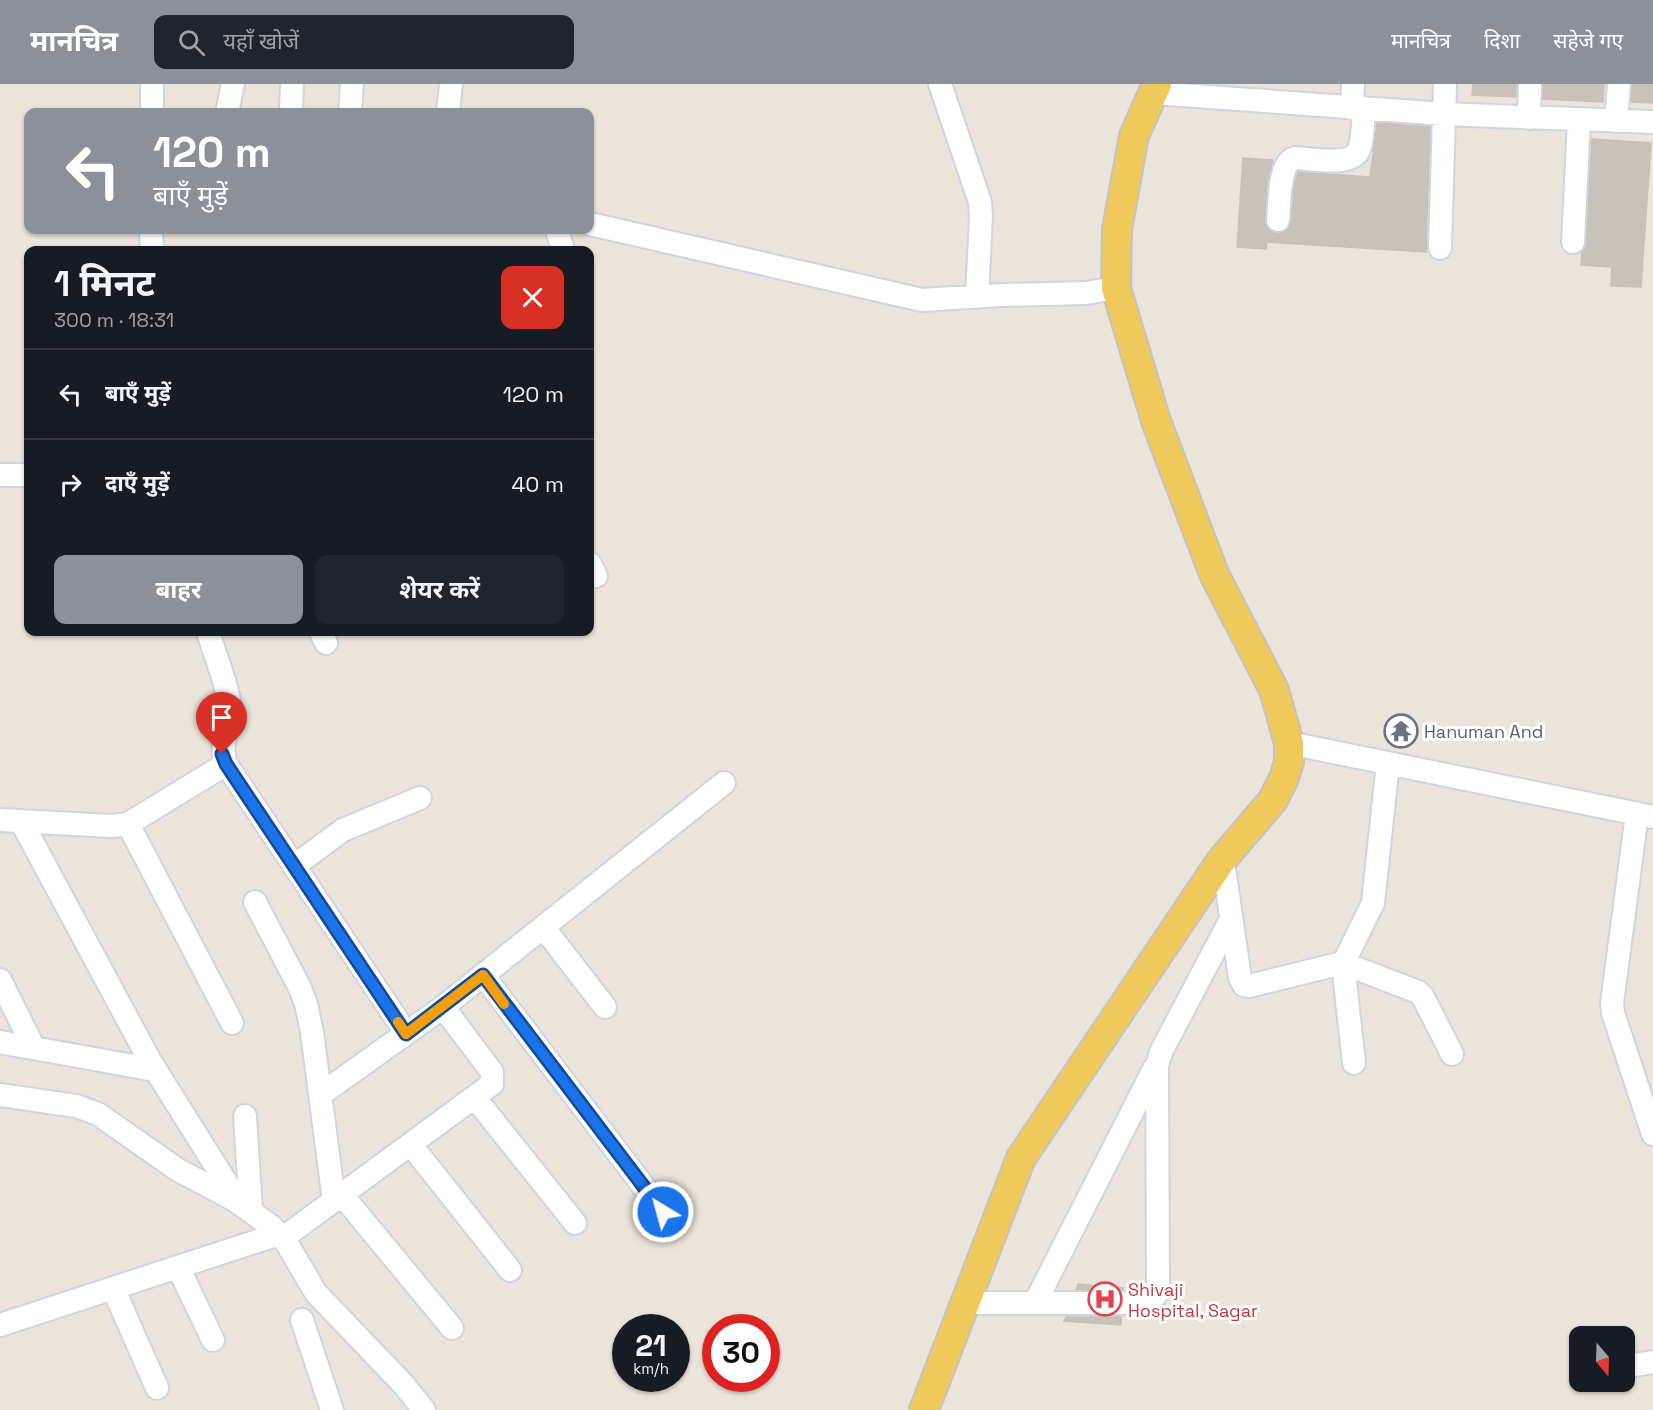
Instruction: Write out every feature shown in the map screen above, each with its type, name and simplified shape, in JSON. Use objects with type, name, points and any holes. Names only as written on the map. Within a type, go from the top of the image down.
[{"type":"main road","points":[[924,1410],[1021,1158],[1215,871],[1273,800],[1289,762],[1289,743],[1274,690],[1214,574],[1156,421],[1116,288],[1117,229],[1134,136],[1155,88]]},
{"type":"street","points":[[228,108],[233,84]]},
{"type":"street","points":[[291,108],[292,84]]},
{"type":"street","points":[[350,108],[352,84]]},
{"type":"street","points":[[448,108],[451,84]]},
{"type":"street","points":[[940,84],[980,202],[977,297]]},
{"type":"street","points":[[1278,220],[1284,168],[1290,159],[1346,161],[1355,156],[1360,149],[1358,108],[1353,84]]},
{"type":"street","points":[[1440,248],[1445,84]]},
{"type":"street","points":[[1529,118],[1530,84]]},
{"type":"street","points":[[1616,122],[1619,84]]},
{"type":"street","points":[[1155,88],[1444,114],[1579,121],[1653,122]]},
{"type":"street","points":[[1573,242],[1579,121]]},
{"type":"street","points":[[594,225],[911,298],[945,300],[1001,295],[1086,293],[1116,288]]},
{"type":"street","points":[[0,475],[24,475]]},
{"type":"street","points":[[209,636],[230,710],[222,742],[222,754],[226,764],[406,1034]]},
{"type":"street","points":[[1289,743],[1645,816],[1612,1003],[1613,1013],[1653,1134]]},
{"type":"street","points":[[1354,1063],[1343,964],[1373,903],[1388,763]]},
{"type":"street","points":[[11,821],[111,826],[128,824],[137,821],[226,764]]},
{"type":"street","points":[[320,1095],[443,1007],[724,783]]},
{"type":"street","points":[[294,866],[343,830],[420,798]]},
{"type":"street","points":[[11,821],[155,1070],[246,1208]]},
{"type":"street","points":[[128,824],[232,1023]]},
{"type":"street","points":[[1223,861],[1240,978],[1244,985],[1249,986],[1343,964],[1418,992],[1423,997],[1452,1054]]},
{"type":"street","points":[[255,902],[306,1004],[338,1198],[453,1328]]},
{"type":"street","points":[[1035,1303],[1231,919]]},
{"type":"street","points":[[543,927],[605,1007]]},
{"type":"street","points":[[483,975],[663,1212]]},
{"type":"street","points":[[0,980],[34,1048]]},
{"type":"street","points":[[0,1325],[281,1236],[338,1198],[492,1084],[492,1072],[443,1007]]},
{"type":"street","points":[[0,1042],[155,1070]]},
{"type":"street","points":[[965,1303],[1139,1304],[1155,1296],[1158,1287],[1156,1083],[1160,1057]]},
{"type":"street","points":[[0,1095],[76,1106],[98,1114],[185,1175],[246,1208],[281,1236],[316,1293],[405,1385],[424,1410]]},
{"type":"street","points":[[475,1098],[575,1223]]},
{"type":"street","points":[[245,1116],[246,1208]]},
{"type":"street","points":[[411,1145],[510,1270]]},
{"type":"street","points":[[178,1267],[213,1340]]},
{"type":"street","points":[[113,1288],[157,1388]]},
{"type":"street","points":[[302,1320],[332,1410]]},
{"type":"street","points":[[1635,1365],[1653,1362]]},
{"type":"building","points":[[1473,84],[1516,84],[1516,97],[1472,95]]},
{"type":"building","points":[[1543,84],[1604,84],[1603,102],[1543,99]]},
{"type":"building","points":[[1632,84],[1653,84],[1653,103],[1631,102]]},
{"type":"building","points":[[1377,123],[1430,127],[1426,252],[1267,242],[1266,249],[1237,247],[1243,158],[1273,160],[1267,183],[1265,219],[1266,226],[1271,231],[1283,232],[1289,228],[1291,222],[1294,187],[1298,172],[1370,177]]},
{"type":"building","points":[[1592,139],[1651,143],[1641,287],[1611,286],[1612,267],[1581,265],[1582,252],[1586,243]]},
{"type":"building","points":[[1078,1284],[1123,1288],[1123,1290],[1076,1290]]},
{"type":"building","points":[[1066,1317],[1121,1317],[1121,1325],[1064,1321]]},
{"type":"slow traffic","points":[[398,1022],[406,1034],[483,975],[504,1004]]},
{"type":"place","name":"Hanuman And","points":[[1401,731]]},
{"type":"place","name":"Shivaji Hospital, Sagar","points":[[1105,1299]]},
{"type":"route","points":[[222,754],[226,764],[406,1034],[483,975],[663,1212]]}]
